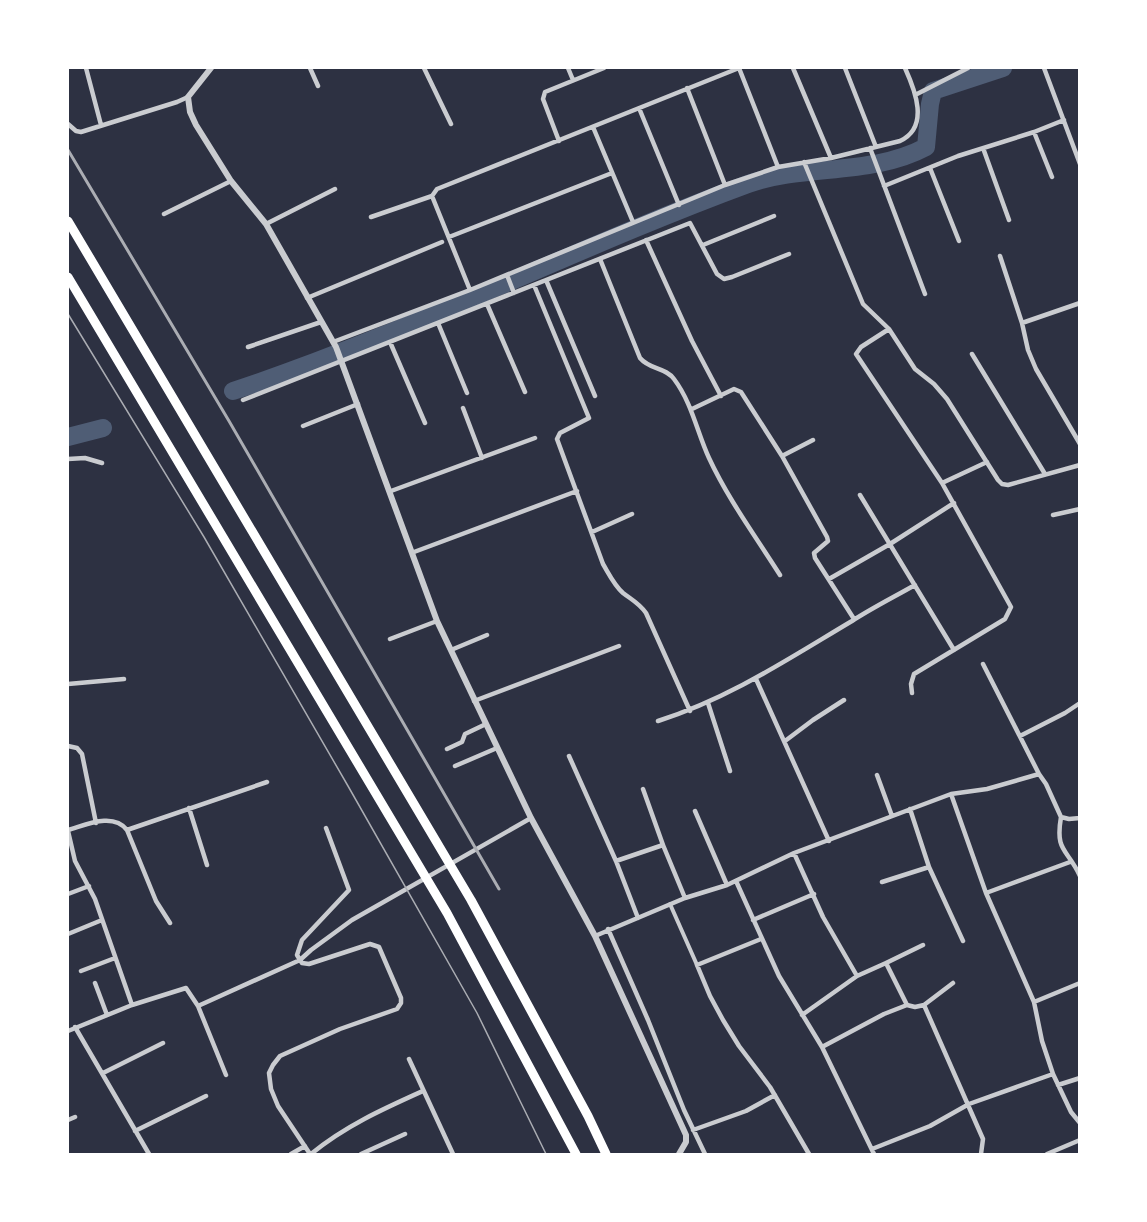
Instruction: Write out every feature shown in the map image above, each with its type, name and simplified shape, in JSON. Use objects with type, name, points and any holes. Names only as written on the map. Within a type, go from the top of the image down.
[{"type":"highway","points":[[68,221],[471,900],[588,1116],[606,1155]]},
{"type":"highway","points":[[68,277],[447,913],[576,1155]]},
{"type":"street","points":[[86,68],[101,126]]},
{"type":"street","points":[[68,124],[71,128],[81,132],[177,102],[188,97],[211,68]]},
{"type":"street","points":[[310,68],[318,86]]},
{"type":"street","points":[[424,68],[451,124]]},
{"type":"street","points":[[568,68],[573,80]]},
{"type":"street","points":[[559,141],[543,99],[545,92],[604,68]]},
{"type":"street","points":[[371,217],[432,196],[437,189],[739,68],[778,167]]},
{"type":"street","points":[[793,68],[831,158]]},
{"type":"street","points":[[845,68],[884,186],[925,294]]},
{"type":"street","points":[[335,345],[725,185],[778,167],[831,158],[910,136],[915,128],[916,94],[905,68]]},
{"type":"street","points":[[916,94],[958,69],[968,68]]},
{"type":"street","points":[[1044,68],[1080,164]]},
{"type":"street","points":[[687,88],[725,185]]},
{"type":"street","points":[[188,97],[190,112],[196,125],[231,181],[266,224],[335,345],[414,552],[437,621],[531,818],[595,936],[686,1135],[686,1142],[679,1155]]},
{"type":"street","points":[[639,108],[679,205]]},
{"type":"street","points":[[884,186],[897,179],[1064,120]]},
{"type":"street","points":[[592,127],[633,222]]},
{"type":"street","points":[[1034,132],[1052,177]]},
{"type":"street","points":[[983,148],[1009,220]]},
{"type":"street","points":[[805,164],[863,304],[889,329],[915,369],[934,384],[947,399],[1002,484],[1008,485],[1080,465]]},
{"type":"street","points":[[930,168],[959,241]]},
{"type":"street","points":[[449,237],[612,173]]},
{"type":"street","points":[[164,214],[231,181]]},
{"type":"street","points":[[266,224],[335,189]]},
{"type":"street","points":[[432,196],[470,290]]},
{"type":"street","points":[[703,245],[774,216]]},
{"type":"street","points":[[243,400],[690,223],[717,274],[724,279],[789,254]]},
{"type":"street","points":[[646,240],[692,341],[721,396]]},
{"type":"street","points":[[307,298],[442,242]]},
{"type":"street","points":[[1000,256],[1023,325],[1028,350],[1036,369],[1080,444]]},
{"type":"street","points":[[600,259],[640,357],[649,366],[663,370],[673,378],[692,409],[709,458],[731,498],[780,575]]},
{"type":"street","points":[[507,276],[514,293]]},
{"type":"street","points":[[546,280],[595,396]]},
{"type":"street","points":[[534,285],[589,418],[560,433],[556,439],[603,564],[621,591],[639,604],[646,613],[690,711]]},
{"type":"street","points":[[1023,325],[1080,303]]},
{"type":"street","points":[[487,304],[525,392]]},
{"type":"street","points":[[248,347],[321,322]]},
{"type":"street","points":[[438,323],[467,393]]},
{"type":"street","points":[[889,329],[861,347],[856,354],[942,483],[1011,607],[1005,619],[914,674],[911,684],[912,693]]},
{"type":"street","points":[[390,342],[425,423]]},
{"type":"street","points":[[972,354],[1046,474]]},
{"type":"street","points":[[692,409],[734,389],[741,392],[782,456],[827,537],[828,541],[814,555],[854,619]]},
{"type":"street","points":[[303,426],[358,404]]},
{"type":"street","points":[[463,408],[483,458]]},
{"type":"street","points":[[391,491],[535,438]]},
{"type":"street","points":[[782,456],[813,440]]},
{"type":"street","points":[[68,459],[85,458],[102,463]]},
{"type":"street","points":[[942,483],[987,462]]},
{"type":"street","points":[[414,552],[577,490]]},
{"type":"street","points":[[860,495],[954,650]]},
{"type":"street","points":[[829,579],[954,503]]},
{"type":"street","points":[[1053,515],[1080,509]]},
{"type":"street","points":[[592,532],[632,514]]},
{"type":"street","points":[[658,721],[708,704],[756,680],[854,619],[915,585]]},
{"type":"street","points":[[390,639],[437,621]]},
{"type":"street","points":[[451,650],[487,635]]},
{"type":"street","points":[[474,700],[619,646]]},
{"type":"street","points":[[983,664],[1046,784],[1061,817],[1058,834],[1060,841],[1080,876]]},
{"type":"street","points":[[68,684],[124,679]]},
{"type":"street","points":[[756,680],[829,841]]},
{"type":"street","points":[[785,741],[844,700]]},
{"type":"street","points":[[708,704],[730,771]]},
{"type":"street","points":[[1020,736],[1080,704]]},
{"type":"street","points":[[447,749],[462,742],[465,734],[486,724]]},
{"type":"street","points":[[68,746],[76,748],[82,754],[96,823]]},
{"type":"street","points":[[455,766],[497,748]]},
{"type":"street","points":[[568,756],[616,861],[638,918]]},
{"type":"street","points":[[595,936],[685,898],[727,885],[794,853],[951,794],[987,789],[1039,774]]},
{"type":"street","points":[[877,775],[892,816]]},
{"type":"street","points":[[127,830],[267,782]]},
{"type":"street","points":[[643,789],[685,898]]},
{"type":"street","points":[[951,794],[986,892],[1034,1002],[1042,1041],[1053,1074],[1071,1112],[1080,1123]]},
{"type":"street","points":[[189,808],[207,865]]},
{"type":"street","points":[[910,809],[929,867],[963,941]]},
{"type":"street","points":[[695,811],[727,885]]},
{"type":"street","points":[[1061,817],[1080,818]]},
{"type":"street","points":[[198,1006],[300,960],[352,920],[531,818]]},
{"type":"street","points":[[132,1005],[89,886],[75,861],[68,830],[96,823],[117,821],[127,830],[156,901],[170,923]]},
{"type":"street","points":[[326,828],[349,890],[302,940],[297,955],[302,963],[309,964],[376,944],[401,998],[401,1003],[397,1009],[340,1029],[280,1056],[269,1073],[271,1089],[278,1107],[310,1155],[331,1138],[366,1117],[423,1091]]},
{"type":"street","points":[[616,861],[663,845]]},
{"type":"street","points":[[794,853],[838,947],[857,976]]},
{"type":"street","points":[[986,892],[1070,862]]},
{"type":"street","points":[[882,882],[929,867]]},
{"type":"street","points":[[736,881],[779,976],[822,1047],[873,1152],[930,1126],[969,1104],[1053,1074]]},
{"type":"street","points":[[68,894],[89,886]]},
{"type":"street","points":[[753,920],[814,894]]},
{"type":"street","points":[[670,904],[710,996],[723,1020],[775,1095],[808,1155]]},
{"type":"street","points":[[68,934],[102,920]]},
{"type":"street","points":[[608,929],[705,1155]]},
{"type":"street","points":[[697,965],[761,939]]},
{"type":"street","points":[[802,1015],[857,976],[923,945]]},
{"type":"street","points":[[81,971],[115,958]]},
{"type":"street","points":[[886,963],[907,1005]]},
{"type":"street","points":[[95,983],[106,1015]]},
{"type":"street","points":[[822,1047],[884,1014],[907,1005],[915,1007],[924,1005],[953,983]]},
{"type":"street","points":[[1034,1002],[1080,983]]},
{"type":"street","points":[[68,1031],[132,1005],[186,988],[198,1006],[226,1075]]},
{"type":"street","points":[[924,1005],[983,1139],[981,1155]]},
{"type":"street","points":[[75,1027],[149,1155]]},
{"type":"street","points":[[103,1073],[164,1043]]},
{"type":"street","points":[[409,1059],[453,1155]]},
{"type":"street","points":[[1058,1085],[1080,1078]]},
{"type":"street","points":[[693,1130],[746,1111],[775,1095]]},
{"type":"street","points":[[135,1131],[206,1096]]},
{"type":"street","points":[[68,1120],[75,1117]]},
{"type":"street","points":[[361,1155],[405,1134]]},
{"type":"street","points":[[1047,1155],[1080,1140]]},
{"type":"street","points":[[291,1155],[305,1146]]},
{"type":"waterway","points":[[233,391],[363,343],[619,235],[748,184],[792,174],[861,166],[905,156],[926,147],[933,91],[1003,68]]},
{"type":"waterway","points":[[68,437],[103,428]]},
{"type":"tram line","points":[[68,314],[204,537],[348,786],[477,1013],[546,1154]]},
{"type":"railway","points":[[68,150],[229,421],[499,889]]}]
